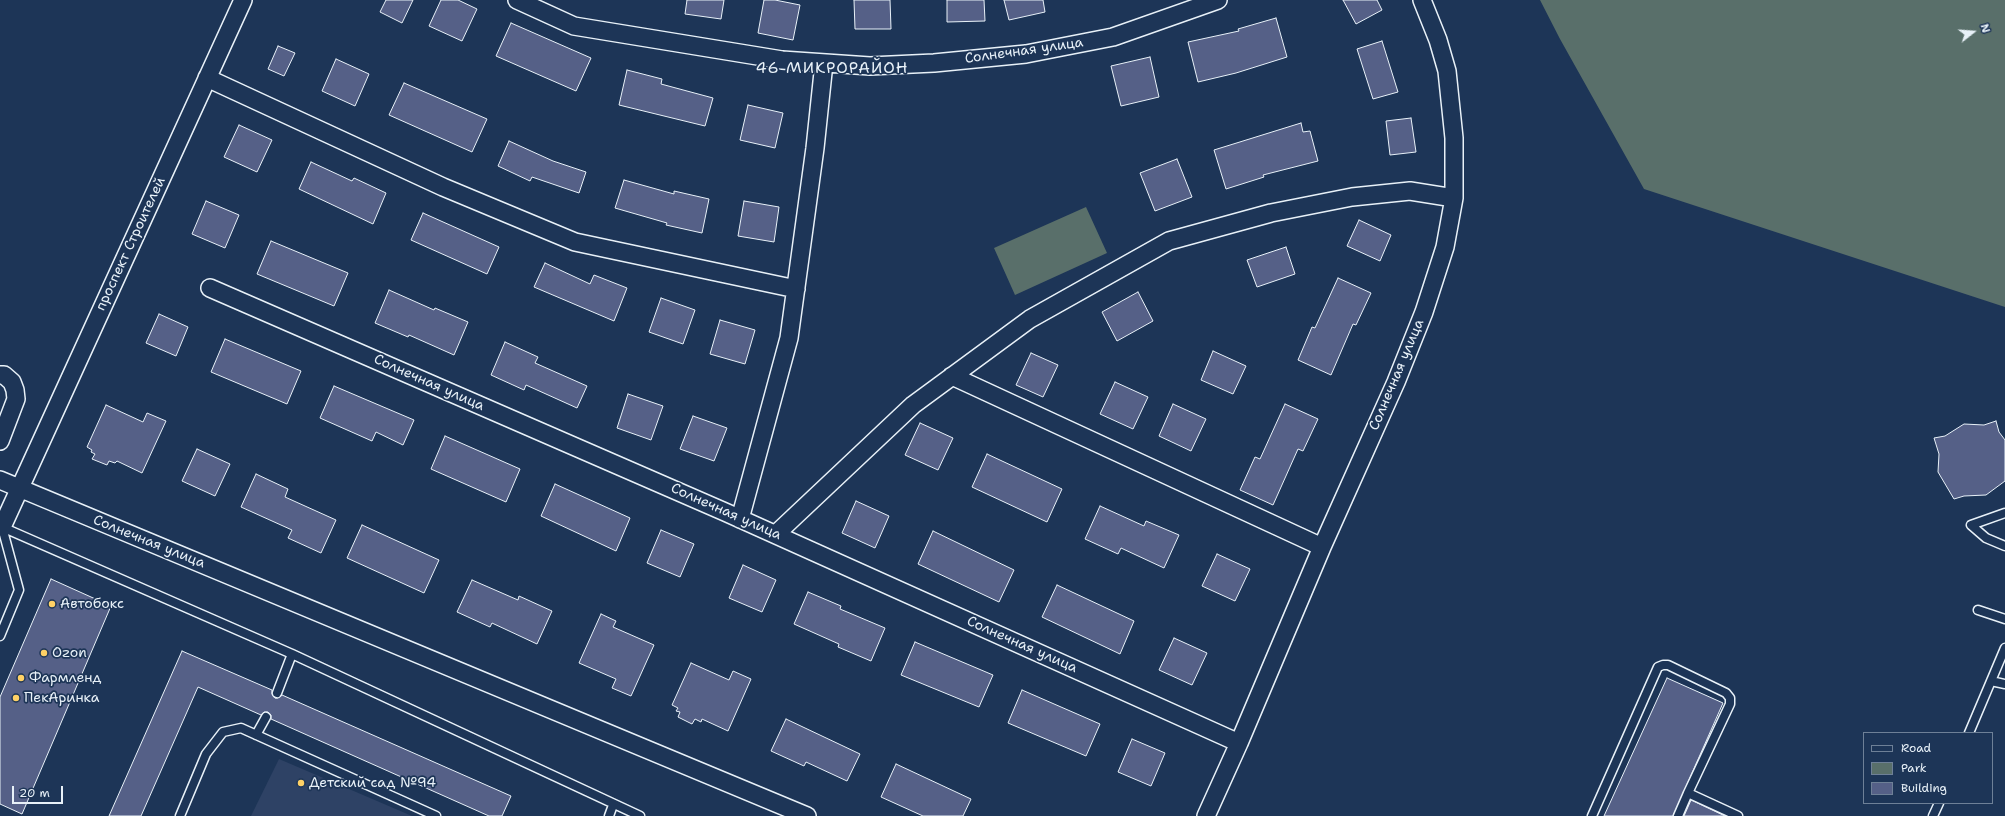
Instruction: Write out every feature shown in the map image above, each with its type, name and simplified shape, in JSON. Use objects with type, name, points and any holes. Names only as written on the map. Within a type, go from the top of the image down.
[{"type":"street","name":"проспект Строителей","points":[[1,529],[18,488],[243,0]]},
{"type":"street","name":"Солнечная улица","points":[[517,0],[574,26],[782,60],[870,66],[934,63],[1026,54],[1113,37],[1218,0]]},
{"type":"street","name":"Солнечная улица","points":[[1206,816],[1240,743],[1322,547],[1396,382],[1424,312],[1445,247],[1454,198],[1454,138],[1447,70],[1438,40],[1422,0]]},
{"type":"street","points":[[740,518],[789,338],[815,148],[824,63]]},
{"type":"street","points":[[207,78],[443,187],[575,242],[796,289]]},
{"type":"street","points":[[776,534],[913,405],[1030,319],[1169,240],[1271,213],[1352,196],[1410,191],[1454,198]]},
{"type":"street","name":"Солнечная улица","points":[[210,288],[740,518],[1240,743]]},
{"type":"street","points":[[0,375],[4,375],[12,382],[16,399],[0,441]]},
{"type":"street","points":[[952,376],[1322,547]]},
{"type":"street","name":"Солнечная улица","points":[[0,480],[808,816]]},
{"type":"lane","points":[[2005,512],[1971,525],[1986,538],[2005,546]]},
{"type":"lane","points":[[0,636],[19,590],[1,529]]},
{"type":"lane","points":[[1,529],[292,654],[613,805],[640,816]]},
{"type":"lane","points":[[1978,610],[2005,619]]},
{"type":"lane","points":[[1969,732],[2005,648]]},
{"type":"lane","points":[[277,693],[292,654]]},
{"type":"lane","points":[[1592,816],[1658,667],[1662,665],[1668,665],[1726,693],[1730,698],[1730,704],[1678,816]]},
{"type":"lane","points":[[1991,681],[2005,684]]},
{"type":"lane","points":[[256,735],[266,717]]},
{"type":"lane","points":[[180,816],[206,754],[223,732],[241,728],[436,816]]},
{"type":"lane","points":[[1688,793],[1738,816]]},
{"type":"lane","points":[[1933,816],[1939,804]]},
{"type":"lane","points":[[609,816],[613,805]]},
{"type":"shaded area","name":"Детский сад №94","points":[[279,759],[412,816],[251,816]]},
{"type":"green space","points":[[1540,0],[2005,0],[2005,307],[1644,189],[1560,39]]},
{"type":"green space","points":[[1086,207],[1107,253],[1015,295],[994,248]]},
{"type":"building","points":[[386,0],[413,0],[402,23],[380,12]]},
{"type":"building","points":[[441,0],[458,0],[477,9],[462,41],[429,26]]},
{"type":"building","points":[[687,0],[724,0],[721,19],[685,14]]},
{"type":"building","points":[[764,0],[775,0],[800,5],[793,40],[758,33]]},
{"type":"building","points":[[854,0],[890,0],[891,29],[855,29]]},
{"type":"building","points":[[947,0],[984,0],[985,21],[947,22]]},
{"type":"building","points":[[1004,0],[1043,0],[1045,12],[1009,20]]},
{"type":"building","points":[[1343,0],[1377,0],[1382,10],[1356,24]]},
{"type":"building","points":[[1276,18],[1287,57],[1236,73],[1198,82],[1188,42],[1239,31],[1238,29]]},
{"type":"building","points":[[511,23],[591,58],[576,91],[496,56]]},
{"type":"building","points":[[1382,41],[1398,92],[1373,99],[1357,49]]},
{"type":"building","points":[[278,46],[295,53],[284,76],[268,69]]},
{"type":"building","points":[[1150,57],[1159,97],[1121,106],[1111,66]]},
{"type":"building","points":[[336,59],[369,74],[355,106],[322,91]]},
{"type":"building","points":[[627,70],[662,79],[661,84],[713,98],[705,126],[619,105]]},
{"type":"building","points":[[404,83],[487,119],[472,152],[389,115]]},
{"type":"building","points":[[748,105],[783,113],[775,148],[740,140]]},
{"type":"building","points":[[1411,118],[1416,152],[1390,155],[1386,121]]},
{"type":"building","points":[[1301,123],[1303,132],[1310,131],[1318,161],[1263,175],[1264,177],[1226,189],[1214,150]]},
{"type":"building","points":[[239,125],[272,140],[257,172],[224,157]]},
{"type":"building","points":[[509,141],[553,161],[586,172],[579,193],[532,177],[530,181],[498,166]]},
{"type":"building","points":[[1177,159],[1192,197],[1155,211],[1140,173]]},
{"type":"building","points":[[311,162],[352,181],[354,178],[386,193],[373,224],[299,189]]},
{"type":"building","points":[[624,180],[674,194],[674,191],[709,199],[702,233],[666,225],[667,223],[615,208]]},
{"type":"building","points":[[206,201],[239,215],[225,248],[192,234]]},
{"type":"building","points":[[744,201],[779,207],[774,242],[738,236]]},
{"type":"building","points":[[423,213],[499,247],[487,274],[411,240]]},
{"type":"building","points":[[1359,220],[1391,235],[1380,261],[1347,246]]},
{"type":"building","points":[[271,241],[348,273],[334,306],[257,274]]},
{"type":"building","points":[[1286,247],[1295,274],[1257,287],[1247,260]]},
{"type":"building","points":[[545,263],[590,284],[594,275],[627,288],[614,321],[534,287]]},
{"type":"building","points":[[1338,278],[1371,293],[1356,325],[1353,324],[1331,375],[1298,360],[1312,327],[1315,328]]},
{"type":"building","points":[[389,290],[434,310],[435,308],[468,322],[454,355],[409,335],[408,337],[375,323]]},
{"type":"building","points":[[1138,292],[1153,321],[1117,341],[1102,312]]},
{"type":"building","points":[[661,298],[695,310],[683,344],[649,332]]},
{"type":"building","points":[[159,314],[188,327],[176,356],[146,343]]},
{"type":"building","points":[[720,320],[755,330],[745,364],[710,354]]},
{"type":"building","points":[[225,339],[301,371],[287,404],[211,372]]},
{"type":"building","points":[[505,342],[538,357],[535,363],[587,386],[577,408],[526,385],[524,390],[491,375]]},
{"type":"building","points":[[1213,351],[1246,366],[1233,394],[1201,380]]},
{"type":"building","points":[[1031,353],[1058,365],[1043,397],[1016,385]]},
{"type":"building","points":[[1115,382],[1148,397],[1133,429],[1100,414]]},
{"type":"building","points":[[334,386],[414,420],[403,445],[376,432],[372,441],[320,418]]},
{"type":"building","points":[[628,394],[663,406],[651,440],[617,428]]},
{"type":"building","points":[[1173,404],[1206,419],[1191,451],[1159,436]]},
{"type":"building","points":[[1285,404],[1318,419],[1303,451],[1298,449],[1273,505],[1240,490],[1255,457],[1260,459]]},
{"type":"building","points":[[106,405],[143,422],[147,413],[166,421],[142,473],[117,461],[115,463],[109,461],[107,465],[92,459],[95,454],[87,447]]},
{"type":"building","points":[[693,416],[727,428],[714,461],[680,449]]},
{"type":"building","points":[[1996,421],[1999,432],[2005,440],[2005,481],[1986,495],[1964,496],[1954,499],[1938,472],[1939,454],[1934,438],[1945,436],[1964,424],[1984,425]]},
{"type":"building","points":[[920,423],[953,438],[938,470],[905,455]]},
{"type":"building","points":[[445,436],[520,469],[506,502],[431,469]]},
{"type":"building","points":[[197,449],[230,464],[215,496],[182,481]]},
{"type":"building","points":[[987,454],[1062,489],[1047,522],[972,487]]},
{"type":"building","points":[[256,474],[288,489],[285,497],[336,520],[321,553],[288,538],[292,530],[241,507]]},
{"type":"building","points":[[555,484],[630,518],[616,551],[541,516]]},
{"type":"building","points":[[856,501],[889,516],[875,548],[842,533]]},
{"type":"building","points":[[1100,506],[1144,526],[1146,521],[1179,535],[1164,568],[1121,548],[1118,554],[1085,539]]},
{"type":"building","points":[[362,525],[439,560],[424,593],[347,558]]},
{"type":"building","points":[[661,530],[694,544],[680,577],[647,563]]},
{"type":"building","points":[[933,531],[1014,570],[999,602],[918,564]]},
{"type":"building","points":[[1217,554],[1250,569],[1235,601],[1202,586]]},
{"type":"building","points":[[743,565],[776,580],[762,612],[729,598]]},
{"type":"building","points":[[51,579],[111,606],[22,814],[0,804],[0,697]]},
{"type":"building","points":[[472,580],[518,600],[519,596],[552,611],[537,644],[492,623],[490,627],[457,612]]},
{"type":"building","points":[[1057,585],[1134,621],[1120,654],[1042,617]]},
{"type":"building","points":[[808,592],[841,606],[840,609],[885,628],[871,661],[838,647],[839,644],[794,624]]},
{"type":"building","points":[[601,614],[616,621],[613,627],[654,645],[631,696],[612,688],[616,679],[579,663]]},
{"type":"building","points":[[1174,638],[1207,653],[1192,685],[1159,670]]},
{"type":"building","points":[[915,642],[993,675],[979,707],[901,675]]},
{"type":"building","points":[[182,651],[272,690],[272,694],[275,698],[282,695],[511,796],[502,816],[489,816],[271,719],[271,715],[268,712],[264,712],[261,715],[198,687],[141,816],[109,816]]},
{"type":"building","points":[[691,663],[729,680],[733,671],[751,679],[728,731],[702,719],[701,722],[695,719],[692,724],[678,717],[680,712],[676,711],[678,708],[672,705]]},
{"type":"building","points":[[1667,678],[1723,703],[1673,816],[1604,816]]},
{"type":"building","points":[[1022,690],[1100,724],[1086,756],[1008,723]]},
{"type":"building","points":[[786,719],[860,754],[847,781],[806,762],[804,766],[771,751]]},
{"type":"building","points":[[1132,739],[1165,753],[1151,786],[1118,772]]},
{"type":"building","points":[[896,764],[971,799],[963,816],[923,816],[881,797]]},
{"type":"building","points":[[1691,800],[1725,816],[1684,816]]},
{"type":"place","name":"Автобокс","points":[[52,604]]},
{"type":"place","name":"Ozon","points":[[44,653]]},
{"type":"place","name":"Фармленд","points":[[21,678]]},
{"type":"place","name":"ПекАринка","points":[[16,698]]},
{"type":"place","name":"Детский сад №94","points":[[301,783]]},
{"type":"district","name":"46 МИКРОРАЙОН","points":[[832,69]]}]
